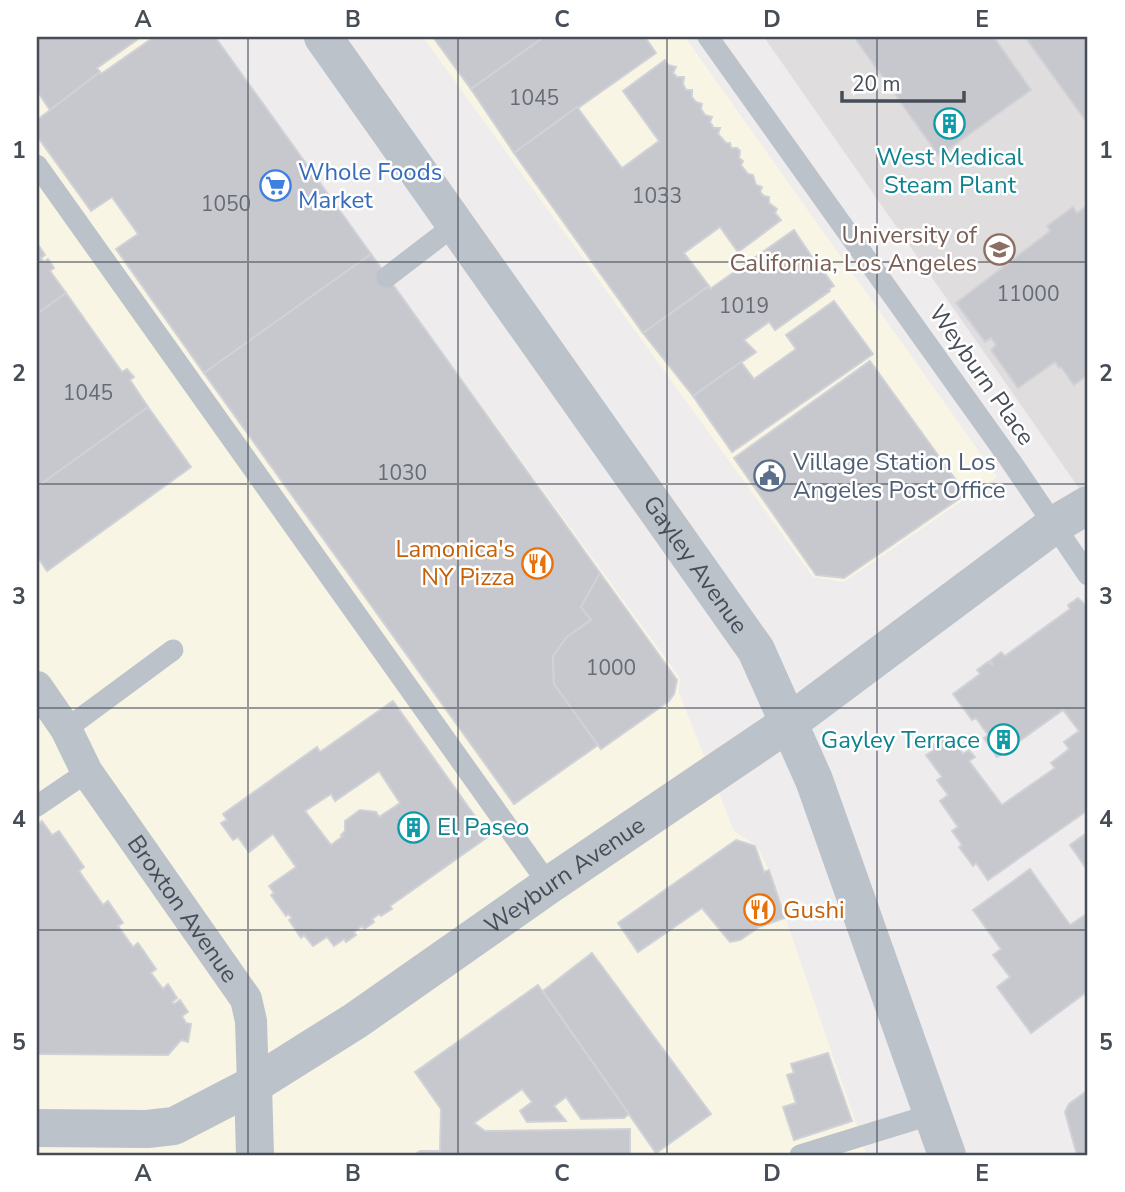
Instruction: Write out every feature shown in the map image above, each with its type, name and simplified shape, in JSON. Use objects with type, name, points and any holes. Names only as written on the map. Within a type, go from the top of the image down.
[{"type":"street","name":"Gayley Avenue","points":[[323,37],[756,650],[814,780],[947,1155]]},
{"type":"street","name":"Weyburn Avenue","points":[[37,1128],[147,1129],[174,1126],[253,1084],[355,1021],[549,885],[790,722],[1054,525],[1088,505]]},
{"type":"street","name":"Broxton Avenue","points":[[37,687],[66,729],[87,772],[246,999],[251,1021],[255,1155]]},
{"type":"lane","name":"Weyburn Place","points":[[708,37],[1088,575]]},
{"type":"lane","points":[[37,165],[549,885]]},
{"type":"lane","points":[[387,277],[456,224]]},
{"type":"lane","points":[[66,729],[173,650]]},
{"type":"lane","points":[[37,806],[87,772]]},
{"type":"lane","points":[[800,1155],[933,1114]]},
{"type":"shaded area","points":[[37,37],[213,37],[680,678],[679,693],[734,831],[757,846],[769,870],[867,1155],[37,1155]]},
{"type":"shaded area","points":[[423,37],[685,37],[997,477],[844,582],[813,577]]},
{"type":"shaded area","name":"University of California, Los Angeles","points":[[764,37],[1088,37],[1088,501],[1060,461]]},
{"type":"building","points":[[37,37],[141,37],[97,68],[100,72],[50,110],[37,91]]},
{"type":"building","points":[[154,37],[215,37],[371,254],[204,373],[116,249],[138,234],[112,197],[91,211],[37,136],[37,120],[100,72],[101,74]]},
{"type":"building","points":[[433,37],[544,37],[471,89]]},
{"type":"building","points":[[544,37],[645,37],[656,53],[514,153],[471,89]]},
{"type":"building","name":"West Medical Steam Plant","points":[[854,37],[994,37],[1031,90],[939,156]]},
{"type":"building","points":[[1025,37],[1088,37],[1088,124]]},
{"type":"building","points":[[665,60],[668,65],[676,67],[673,73],[677,77],[684,77],[686,90],[692,90],[692,97],[702,104],[701,109],[705,115],[712,117],[710,122],[714,128],[720,128],[718,134],[726,143],[730,143],[731,148],[740,151],[739,158],[743,161],[741,165],[748,174],[753,175],[756,185],[762,187],[760,192],[769,197],[769,203],[777,209],[775,213],[781,220],[738,252],[720,227],[684,253],[709,286],[643,333],[514,153],[577,107],[622,168],[659,141],[623,91]]},
{"type":"building","points":[[1088,205],[1088,375],[1074,385],[1055,362],[1018,388],[991,350],[996,345],[991,338],[985,342],[956,303],[1050,231],[1047,226],[1073,207],[1077,213]]},
{"type":"building","points":[[794,230],[814,260],[809,263],[811,266],[817,262],[834,286],[775,330],[769,322],[744,340],[756,352],[693,396],[643,333]]},
{"type":"building","points":[[37,243],[45,255],[41,258],[44,262],[48,259],[54,268],[50,271],[66,293],[37,314]]},
{"type":"building","points":[[371,254],[600,573],[581,607],[591,620],[567,637],[553,656],[554,684],[598,745],[514,804],[204,373]]},
{"type":"building","points":[[66,293],[122,372],[127,369],[134,377],[130,380],[148,407],[37,487],[37,314]]},
{"type":"building","points":[[834,301],[873,354],[732,452],[693,396],[741,362],[754,379],[796,349],[786,335]]},
{"type":"building","points":[[870,361],[966,494],[844,578],[816,575],[734,458]]},
{"type":"building","points":[[148,407],[191,467],[47,571],[37,556],[37,487]]},
{"type":"building","points":[[600,573],[677,680],[674,694],[669,701],[601,749],[554,684],[553,656],[567,637],[591,620],[581,607]]},
{"type":"building","name":"Gayley Terrace","points":[[1078,598],[1088,607],[1088,810],[988,880],[976,863],[973,866],[959,847],[962,845],[952,831],[958,827],[940,801],[948,795],[937,780],[942,777],[926,755],[934,750],[932,746],[946,736],[951,736],[963,754],[969,750],[975,757],[969,761],[1002,805],[1055,768],[1051,763],[1069,749],[1064,742],[1079,731],[1063,710],[997,757],[984,738],[988,735],[976,718],[972,720],[953,694],[980,674],[977,670],[988,662],[993,665],[990,661],[1001,652],[1005,656],[1070,609],[1068,605]]},
{"type":"building","name":"El Paseo","points":[[393,701],[489,836],[390,906],[392,909],[372,919],[374,922],[364,929],[362,926],[354,932],[356,935],[334,946],[327,937],[313,946],[304,935],[301,938],[289,920],[292,918],[288,914],[286,916],[271,895],[274,893],[269,886],[296,867],[273,834],[249,852],[238,837],[233,840],[221,823],[227,820],[223,814],[317,747],[320,752]],"holes":[[[379,771],[400,803],[379,817],[376,812],[360,810],[345,821],[345,831],[341,835],[343,836],[331,845],[305,811],[331,794],[335,801]]]},
{"type":"building","points":[[42,821],[52,835],[59,831],[84,867],[79,871],[103,905],[108,901],[123,923],[118,926],[133,947],[138,943],[156,969],[151,973],[163,989],[168,984],[177,998],[172,1002],[174,1004],[180,1000],[188,1012],[182,1016],[186,1023],[191,1024],[188,1042],[181,1040],[168,1055],[37,1054],[37,825]]},
{"type":"building","points":[[1088,832],[1088,871],[1070,845]]},
{"type":"building","points":[[736,840],[755,846],[764,872],[769,870],[785,918],[759,927],[740,940],[730,942],[702,908],[638,952],[618,923]]},
{"type":"building","points":[[1030,869],[1070,925],[1088,913],[1088,991],[1031,1033],[997,987],[1010,977],[993,955],[1001,949],[973,910]]},
{"type":"building","points":[[592,953],[711,1114],[656,1153],[543,991]]},
{"type":"building","points":[[538,985],[629,1114],[624,1118],[581,1119],[566,1097],[554,1106],[566,1121],[527,1122],[520,1111],[532,1102],[522,1089],[474,1123],[485,1131],[630,1129],[630,1155],[414,1155],[420,1151],[440,1151],[441,1109],[415,1072]]},
{"type":"building","points":[[828,1053],[852,1121],[794,1140],[783,1107],[796,1103],[787,1075],[794,1073],[791,1064]]},
{"type":"building","points":[[1088,1090],[1088,1155],[1077,1155],[1065,1112],[1069,1104]]},
{"type":"place","name":"West Medical Steam Plant","points":[[950,123]]},
{"type":"place","name":"Whole Foods Market","points":[[275,186]]},
{"type":"place","name":"University of California, Los Angeles","points":[[1000,249]]},
{"type":"place","name":"Village Station Los Angeles Post Office","points":[[770,476]]},
{"type":"place","name":"Lamonica's NY Pizza","points":[[538,563]]},
{"type":"place","name":"Gayley Terrace","points":[[1003,740]]},
{"type":"place","name":"El Paseo","points":[[414,827]]},
{"type":"place","name":"Gushi","points":[[760,910]]}]
